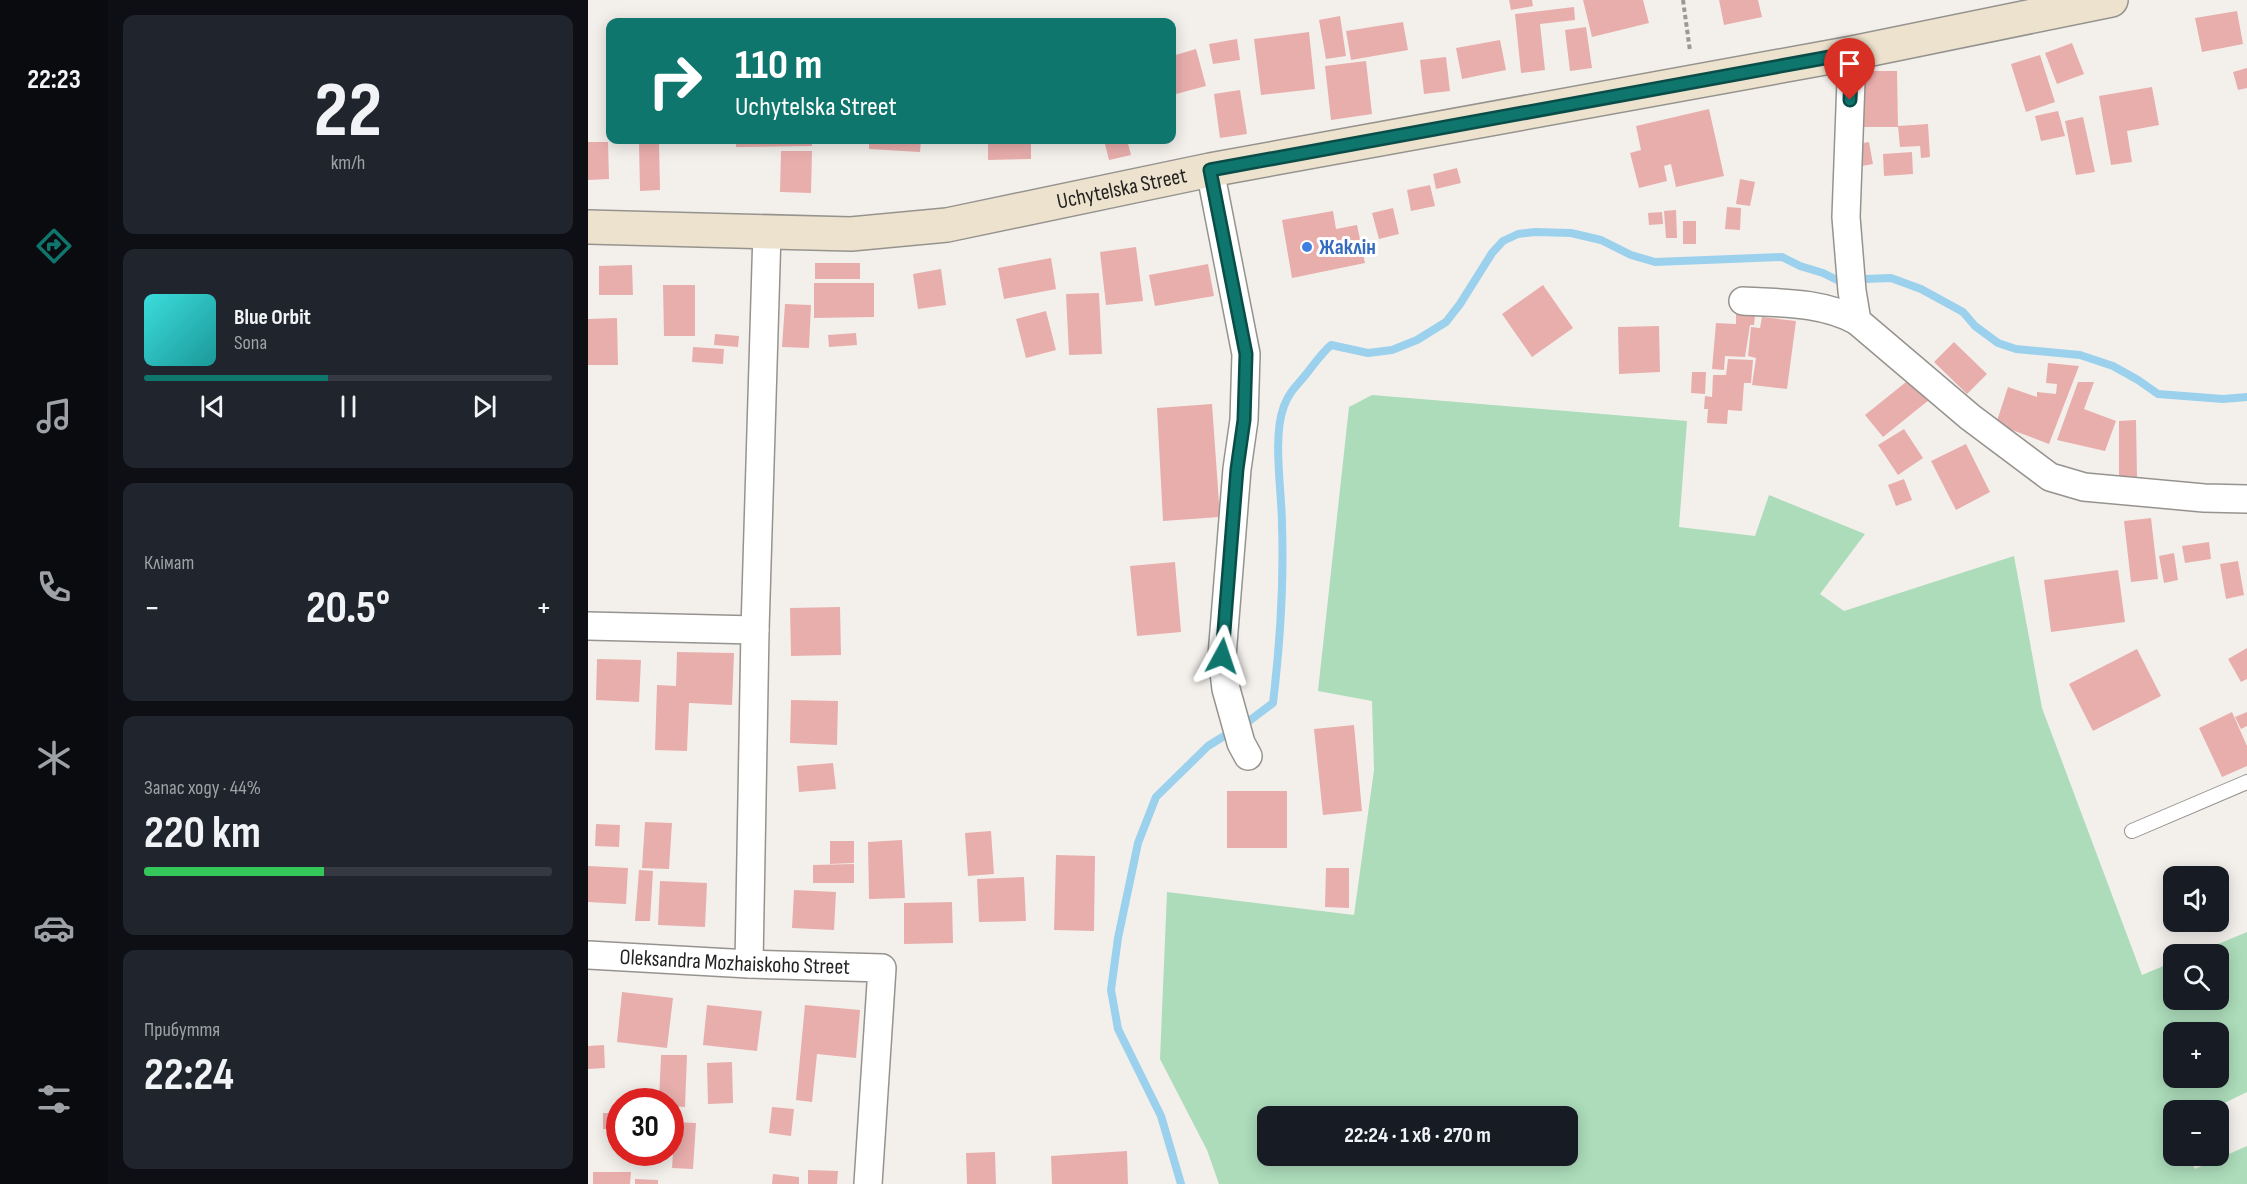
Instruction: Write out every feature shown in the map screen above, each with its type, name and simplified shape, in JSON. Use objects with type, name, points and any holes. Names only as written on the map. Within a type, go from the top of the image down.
[{"type":"main road","name":"Uchytelska Street","points":[[588,228],[851,234],[947,225],[1210,170],[1852,53],[2111,0]]},
{"type":"street","points":[[1852,53],[1846,217],[1851,282],[1857,321]]},
{"type":"street","points":[[1210,170],[1246,354],[1244,420],[1236,480],[1222,656],[1226,688],[1241,742],[1248,756]]},
{"type":"street","points":[[748,964],[767,232]]},
{"type":"street","points":[[1743,301],[1823,308],[1846,314],[1970,417],[2050,477],[2084,487],[2247,500]]},
{"type":"street","points":[[588,626],[755,630]]},
{"type":"street","name":"Oleksandra Mozhaiskoho Street","points":[[588,955],[748,964],[882,968],[868,1184]]},
{"type":"lane","points":[[2132,831],[2247,782]]},
{"type":"path","points":[[1683,0],[1694,81]]},
{"type":"green space","points":[[1372,395],[1687,421],[1679,527],[1755,536],[1769,495],[1865,534],[1820,594],[1844,611],[2014,556],[2042,708],[2142,975],[2163,966],[2163,1010],[2229,1010],[2229,944],[2218,944],[2247,932],[2247,1092],[2229,1101],[2163,1100],[2163,1166],[2193,1166],[2195,1169],[2202,1166],[2229,1166],[2229,1154],[2247,1146],[2247,1184],[1219,1184],[1207,1150],[1160,1059],[1167,892],[1354,915],[1374,770],[1372,701],[1318,691],[1349,407]]},
{"type":"building","points":[[1509,0],[1532,0],[1533,6],[1511,10]]},
{"type":"building","points":[[1583,0],[1643,0],[1649,23],[1592,37]]},
{"type":"building","points":[[1719,0],[1758,0],[1762,17],[1724,25]]},
{"type":"building","points":[[1574,7],[1575,20],[1540,24],[1545,70],[1521,73],[1515,14]]},
{"type":"building","points":[[2237,11],[2243,44],[2202,52],[2195,18]]},
{"type":"building","points":[[1340,16],[1346,56],[1326,59],[1319,20]]},
{"type":"building","points":[[1403,22],[1408,50],[1351,60],[1346,31]]},
{"type":"building","points":[[1586,27],[1592,68],[1570,71],[1565,30]]},
{"type":"building","points":[[1309,32],[1315,89],[1261,95],[1254,39]]},
{"type":"building","points":[[1237,39],[1240,60],[1213,64],[1209,44]]},
{"type":"building","points":[[1500,40],[1506,70],[1462,79],[1456,48]]},
{"type":"building","points":[[2072,43],[2084,74],[2057,84],[2045,53]]},
{"type":"building","points":[[1196,49],[1206,86],[1176,94],[1176,55]]},
{"type":"building","points":[[2040,55],[2055,102],[2026,112],[2011,64]]},
{"type":"building","points":[[1446,57],[1450,91],[1424,94],[1420,60]]},
{"type":"building","points":[[1366,61],[1372,114],[1331,120],[1325,66]]},
{"type":"building","points":[[2247,68],[2247,88],[2238,90],[2233,72]]},
{"type":"building","points":[[1860,71],[1897,71],[1898,127],[1860,127]]},
{"type":"building","points":[[2152,87],[2159,125],[2127,131],[2132,162],[2111,165],[2099,96]]},
{"type":"building","points":[[1240,90],[1247,134],[1220,138],[1214,94]]},
{"type":"building","points":[[1709,109],[1724,176],[1676,187],[1671,164],[1664,166],[1667,181],[1639,188],[1630,153],[1641,150],[1636,126]]},
{"type":"building","points":[[2058,111],[2065,136],[2041,141],[2035,116]]},
{"type":"building","points":[[2083,117],[2095,172],[2076,175],[2065,121]]},
{"type":"building","points":[[1928,124],[1930,157],[1921,158],[1920,146],[1900,147],[1898,126]]},
{"type":"building","points":[[588,142],[606,142],[608,144],[609,179],[588,180]]},
{"type":"building","points":[[1869,142],[1873,164],[1856,167],[1852,145]]},
{"type":"building","points":[[639,144],[659,144],[660,190],[640,191]]},
{"type":"building","points":[[736,144],[812,144],[812,146],[736,147]]},
{"type":"building","points":[[869,144],[921,144],[920,152],[869,149]]},
{"type":"building","points":[[988,144],[1031,144],[1031,159],[988,160]]},
{"type":"building","points":[[1105,144],[1128,144],[1131,155],[1109,160]]},
{"type":"building","points":[[781,151],[812,151],[811,193],[780,192]]},
{"type":"building","points":[[1912,152],[1913,174],[1884,176],[1883,154]]},
{"type":"building","points":[[1457,168],[1461,183],[1436,189],[1433,174]]},
{"type":"building","points":[[1740,179],[1755,182],[1750,206],[1736,204]]},
{"type":"building","points":[[1430,185],[1435,206],[1411,211],[1407,190]]},
{"type":"building","points":[[1727,207],[1741,208],[1740,230],[1725,229]]},
{"type":"building","points":[[1393,208],[1399,234],[1379,239],[1372,213]]},
{"type":"building","points":[[1676,210],[1677,238],[1666,238],[1664,211]]},
{"type":"building","points":[[1333,211],[1336,229],[1357,225],[1365,263],[1292,278],[1282,220]]},
{"type":"building","points":[[1662,212],[1663,224],[1649,225],[1648,213]]},
{"type":"building","points":[[1683,221],[1696,221],[1696,244],[1683,244]]},
{"type":"building","points":[[1136,247],[1143,301],[1106,305],[1100,252]]},
{"type":"building","points":[[1051,258],[1056,289],[1004,299],[998,268]]},
{"type":"building","points":[[815,263],[860,263],[860,279],[815,279]]},
{"type":"building","points":[[1208,264],[1214,296],[1155,306],[1149,275]]},
{"type":"building","points":[[632,265],[633,295],[599,295],[599,266]]},
{"type":"building","points":[[941,269],[946,305],[918,309],[913,274]]},
{"type":"building","points":[[814,283],[874,283],[874,317],[814,318]]},
{"type":"building","points":[[663,285],[695,285],[695,336],[664,336]]},
{"type":"building","points":[[1543,285],[1573,328],[1532,357],[1502,314]]},
{"type":"building","points":[[1099,293],[1102,354],[1069,355],[1066,294]]},
{"type":"building","points":[[785,304],[811,305],[809,348],[782,347]]},
{"type":"building","points":[[1046,311],[1056,350],[1026,358],[1016,319]]},
{"type":"building","points":[[1736,314],[1755,316],[1754,325],[1750,325],[1745,357],[1725,356],[1724,370],[1712,369],[1716,323],[1736,324]]},
{"type":"building","points":[[1762,317],[1796,321],[1787,389],[1752,385],[1756,358],[1748,356],[1751,327],[1760,328]]},
{"type":"building","points":[[617,318],[618,365],[588,365],[588,319]]},
{"type":"building","points":[[1659,326],[1660,372],[1619,374],[1618,327]]},
{"type":"building","points":[[856,333],[857,345],[829,347],[828,335]]},
{"type":"building","points":[[715,334],[739,336],[738,347],[714,345]]},
{"type":"building","points":[[1954,342],[1987,374],[1967,394],[1934,362]]},
{"type":"building","points":[[693,347],[724,349],[723,364],[692,362]]},
{"type":"building","points":[[1728,359],[1753,360],[1751,383],[1744,383],[1742,411],[1728,410],[1727,424],[1707,423],[1708,409],[1704,409],[1705,396],[1712,397],[1713,375],[1726,375]]},
{"type":"building","points":[[2048,363],[2079,366],[2049,444],[1996,424],[2008,387],[2037,397],[2037,392],[2056,394],[2057,384],[2046,383]]},
{"type":"building","points":[[1692,372],[1706,372],[1705,394],[1691,393]]},
{"type":"building","points":[[1911,378],[1929,400],[1883,437],[1865,415]]},
{"type":"building","points":[[2078,382],[2094,382],[2084,409],[2116,421],[2105,451],[2057,440]]},
{"type":"building","points":[[1212,404],[1220,517],[1163,521],[1157,408]]},
{"type":"building","points":[[2136,420],[2137,477],[2119,477],[2119,421]]},
{"type":"building","points":[[1904,429],[1923,458],[1898,475],[1878,445]]},
{"type":"building","points":[[1966,444],[1990,492],[1956,510],[1931,461]]},
{"type":"building","points":[[1904,479],[1912,500],[1896,506],[1888,485]]},
{"type":"building","points":[[2151,518],[2158,579],[2131,582],[2124,521]]},
{"type":"building","points":[[2209,542],[2211,559],[2185,563],[2182,546]]},
{"type":"building","points":[[2174,553],[2178,580],[2164,583],[2159,556]]},
{"type":"building","points":[[2238,561],[2244,595],[2226,599],[2220,564]]},
{"type":"building","points":[[1175,562],[1181,632],[1137,636],[1130,566]]},
{"type":"building","points":[[2118,570],[2125,622],[2051,632],[2044,580]]},
{"type":"building","points":[[840,607],[841,655],[791,656],[790,608]]},
{"type":"building","points":[[2247,648],[2247,679],[2241,682],[2228,659]]},
{"type":"building","points":[[2137,649],[2161,696],[2093,731],[2069,684]]},
{"type":"building","points":[[677,652],[734,653],[732,705],[689,703],[687,751],[655,750],[657,685],[676,686]]},
{"type":"building","points":[[597,659],[641,660],[639,702],[596,700]]},
{"type":"building","points":[[791,700],[838,701],[837,745],[790,743]]},
{"type":"building","points":[[2232,712],[2247,746],[2247,766],[2222,777],[2199,728]]},
{"type":"building","points":[[2247,712],[2247,726],[2241,729],[2235,717]]},
{"type":"building","points":[[1354,725],[1362,811],[1323,815],[1314,729]]},
{"type":"building","points":[[833,763],[836,789],[799,792],[797,766]]},
{"type":"building","points":[[1227,791],[1287,791],[1287,848],[1227,848]]},
{"type":"building","points":[[645,822],[672,823],[669,869],[642,868]]},
{"type":"building","points":[[596,824],[620,825],[619,847],[595,846]]},
{"type":"building","points":[[991,831],[994,874],[968,876],[965,833]]},
{"type":"building","points":[[902,840],[905,898],[869,899],[868,842]]},
{"type":"building","points":[[830,841],[854,841],[854,863],[830,864]]},
{"type":"building","points":[[1056,855],[1095,856],[1094,931],[1054,930]]},
{"type":"building","points":[[854,864],[854,883],[813,883],[813,865]]},
{"type":"building","points":[[588,866],[628,868],[626,904],[588,902]]},
{"type":"building","points":[[1326,868],[1349,868],[1349,908],[1325,907]]},
{"type":"building","points":[[639,870],[653,871],[650,921],[635,921]]},
{"type":"building","points":[[1024,877],[1026,921],[979,922],[977,879]]},
{"type":"building","points":[[660,881],[707,883],[705,927],[658,925]]},
{"type":"building","points":[[794,890],[836,892],[834,930],[792,928]]},
{"type":"building","points":[[952,902],[953,943],[904,944],[904,903]]},
{"type":"building","points":[[622,992],[673,998],[667,1048],[617,1042]]},
{"type":"building","points":[[707,1005],[762,1011],[757,1051],[703,1045]]},
{"type":"building","points":[[805,1005],[860,1010],[856,1058],[817,1054],[812,1102],[796,1100]]},
{"type":"building","points":[[604,1045],[605,1068],[588,1069],[588,1046]]},
{"type":"building","points":[[661,1055],[687,1055],[685,1107],[684,1088],[660,1088]]},
{"type":"building","points":[[732,1062],[733,1103],[708,1104],[707,1063]]},
{"type":"building","points":[[772,1107],[794,1109],[791,1136],[769,1133]]},
{"type":"building","points":[[603,1113],[606,1113],[606,1129],[603,1129]]},
{"type":"building","points":[[684,1122],[696,1123],[693,1169],[672,1168],[672,1166],[684,1166]]},
{"type":"building","points":[[1127,1151],[1128,1184],[1052,1184],[1051,1156]]},
{"type":"building","points":[[995,1152],[996,1184],[967,1184],[966,1153]]},
{"type":"building","points":[[808,1170],[838,1171],[837,1184],[808,1184]]},
{"type":"building","points":[[593,1172],[631,1172],[630,1184],[593,1184]]},
{"type":"building","points":[[773,1174],[799,1177],[799,1184],[772,1184]]},
{"type":"building","points":[[635,1179],[658,1180],[658,1184],[635,1184]]},
{"type":"waterway","points":[[1245,724],[1273,703],[1282,569],[1282,511],[1278,448],[1280,419],[1289,396],[1331,345],[1368,353],[1392,350],[1417,340],[1446,322],[1492,253],[1503,241],[1518,234],[1571,233],[1601,240],[1631,255],[1655,262],[1782,257],[1837,280],[1891,278],[1921,289],[1963,312],[1975,326],[1998,343],[2016,349],[2080,355],[2113,366],[2158,394],[2223,399],[2247,397]]},
{"type":"waterway","points":[[1181,1184],[1161,1116],[1118,1029],[1111,990],[1118,938],[1138,843],[1156,797],[1208,746],[1229,733]]},
{"type":"place","name":"Жаклін","points":[[1307,247]]},
{"type":"route","points":[[1222,656],[1237,469],[1244,420],[1246,354],[1210,170],[1852,53],[1850,100]]}]
